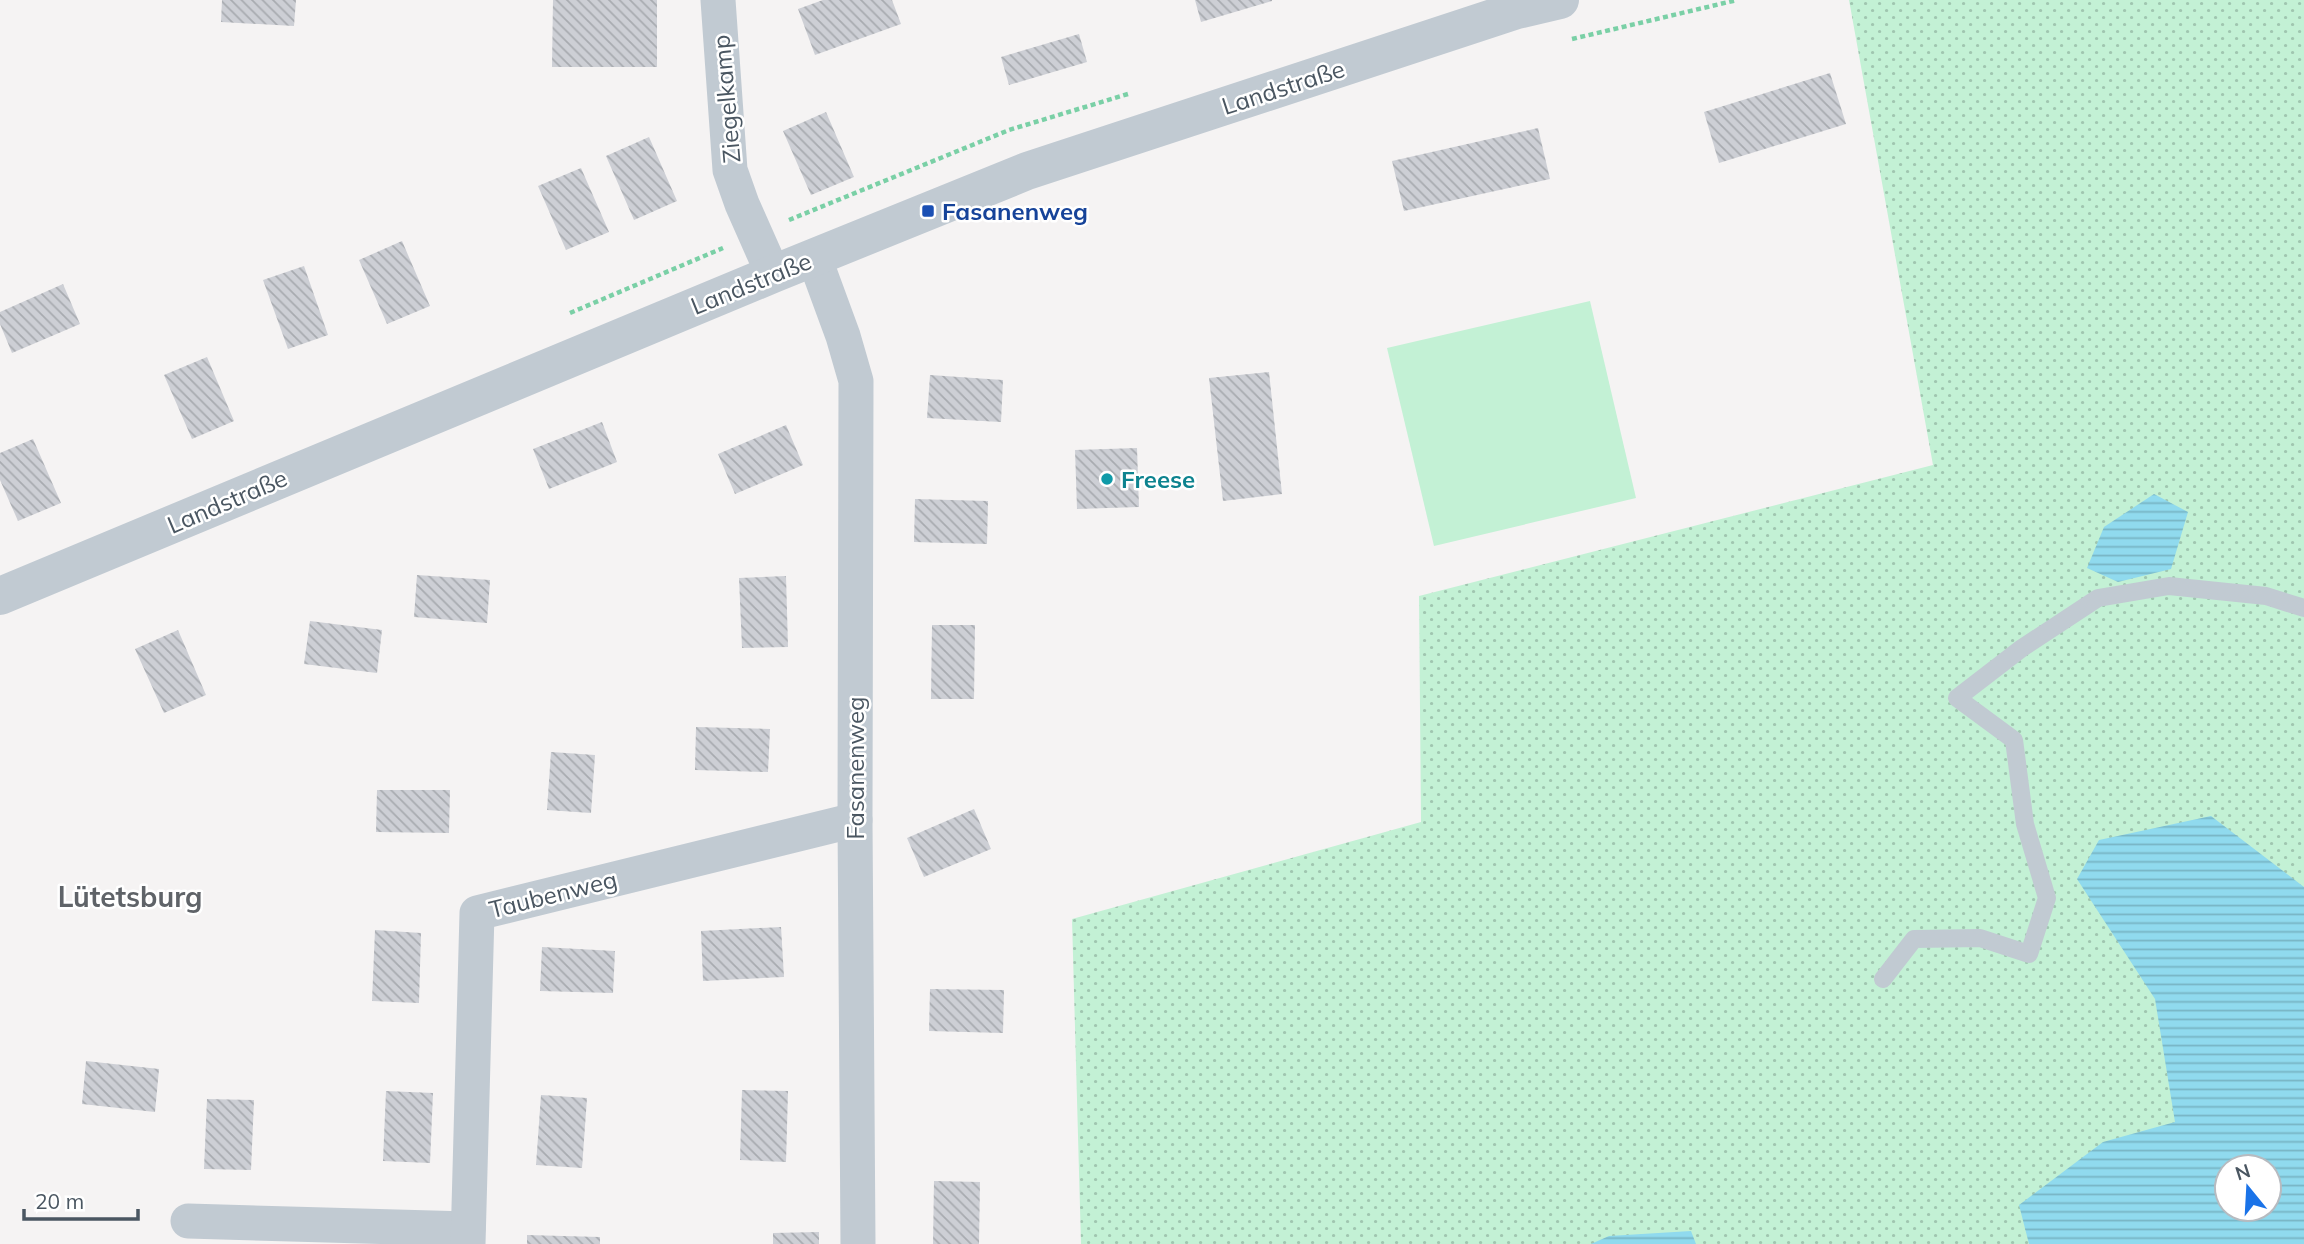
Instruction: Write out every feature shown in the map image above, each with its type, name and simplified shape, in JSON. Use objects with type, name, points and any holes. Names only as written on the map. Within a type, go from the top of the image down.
[{"type":"street","name":"Ziegelkamp","points":[[718,0],[730,170],[772,274]]},
{"type":"street","name":"Landstraße","points":[[0,596],[772,274],[1027,171],[1516,5],[1560,0]]},
{"type":"street","name":"Fasanenweg","points":[[814,257],[843,336],[856,381],[858,1244]]},
{"type":"street","name":"Taubenweg","points":[[188,1221],[468,1237],[477,913],[855,820]]},
{"type":"lane","points":[[1883,979],[1914,939],[1980,939],[2029,954],[2047,898],[2025,824],[2014,740],[1957,698],[2022,648],[2098,598],[2169,586],[2266,596],[2304,608]]},
{"type":"green space","points":[[1849,0],[2304,0],[2304,1244],[1081,1244],[1072,919],[1421,822],[1419,596],[1933,465]]},
{"type":"green space","points":[[1590,301],[1636,498],[1434,546],[1387,348]]},
{"type":"water","points":[[2154,494],[2188,512],[2171,569],[2118,582],[2087,568],[2104,527]]},
{"type":"water","points":[[2211,816],[2304,887],[2304,1244],[2029,1244],[2019,1205],[2103,1142],[2175,1122],[2155,999],[2077,879],[2099,840]]},
{"type":"water","points":[[1691,1231],[1696,1244],[1591,1244],[1609,1236]]},
{"type":"building","points":[[222,0],[296,0],[294,26],[221,22]]},
{"type":"building","points":[[553,0],[657,0],[657,67],[552,67]]},
{"type":"building","points":[[823,0],[892,0],[901,24],[815,55],[798,9]]},
{"type":"building","points":[[1195,0],[1272,0],[1272,1],[1201,22]]},
{"type":"building","points":[[1079,34],[1087,62],[1009,85],[1001,57]]},
{"type":"building","points":[[1830,73],[1846,124],[1719,163],[1704,112]]},
{"type":"building","points":[[826,112],[854,177],[811,195],[783,131]]},
{"type":"building","points":[[1538,128],[1550,179],[1404,211],[1392,161]]},
{"type":"building","points":[[649,137],[677,201],[634,220],[606,156]]},
{"type":"building","points":[[581,168],[609,232],[566,250],[538,186]]},
{"type":"building","points":[[402,241],[430,306],[387,324],[359,260]]},
{"type":"building","points":[[304,266],[328,335],[288,349],[263,280]]},
{"type":"building","points":[[63,284],[80,324],[12,353],[0,324],[0,312]]},
{"type":"building","points":[[207,357],[234,421],[192,439],[164,375]]},
{"type":"building","points":[[1269,372],[1282,494],[1223,501],[1209,378]]},
{"type":"building","points":[[930,375],[1003,380],[1001,422],[927,418]]},
{"type":"building","points":[[602,422],[617,462],[549,489],[533,449]]},
{"type":"building","points":[[786,425],[803,465],[735,494],[718,454]]},
{"type":"building","points":[[33,439],[61,503],[18,521],[0,480],[0,453]]},
{"type":"building","name":"Freese","points":[[1137,448],[1139,507],[1077,509],[1075,450]]},
{"type":"building","points":[[915,499],[988,501],[987,544],[914,542]]},
{"type":"building","points":[[417,575],[490,580],[487,623],[414,617]]},
{"type":"building","points":[[786,576],[788,647],[742,648],[739,578]]},
{"type":"building","points":[[310,621],[382,630],[377,673],[304,664]]},
{"type":"building","points":[[932,625],[975,625],[974,699],[931,699]]},
{"type":"building","points":[[178,630],[206,695],[164,713],[135,649]]},
{"type":"building","points":[[696,727],[770,729],[768,772],[695,770]]},
{"type":"building","points":[[551,752],[595,755],[591,813],[547,810]]},
{"type":"building","points":[[377,790],[450,790],[449,833],[376,832]]},
{"type":"building","points":[[974,809],[991,849],[924,877],[907,838]]},
{"type":"building","points":[[781,927],[784,977],[703,981],[701,931]]},
{"type":"building","points":[[375,930],[421,933],[419,1003],[372,1001]]},
{"type":"building","points":[[542,947],[615,951],[613,993],[540,991]]},
{"type":"building","points":[[930,989],[1004,990],[1003,1033],[929,1031]]},
{"type":"building","points":[[86,1061],[159,1069],[155,1112],[82,1104]]},
{"type":"building","points":[[742,1090],[788,1091],[786,1162],[740,1160]]},
{"type":"building","points":[[386,1091],[433,1093],[430,1163],[383,1161]]},
{"type":"building","points":[[541,1095],[587,1098],[582,1168],[536,1165]]},
{"type":"building","points":[[207,1099],[254,1100],[251,1170],[204,1169]]},
{"type":"building","points":[[934,1181],[980,1182],[979,1244],[933,1244]]},
{"type":"building","points":[[819,1232],[819,1244],[773,1244],[773,1233]]},
{"type":"building","points":[[527,1235],[600,1237],[600,1244],[527,1244]]},
{"type":"place","name":"Fasanenweg","points":[[928,211]]},
{"type":"place","name":"Freese","points":[[1107,479]]},
{"type":"district","name":"Lütetsburg","points":[[130,896]]}]
